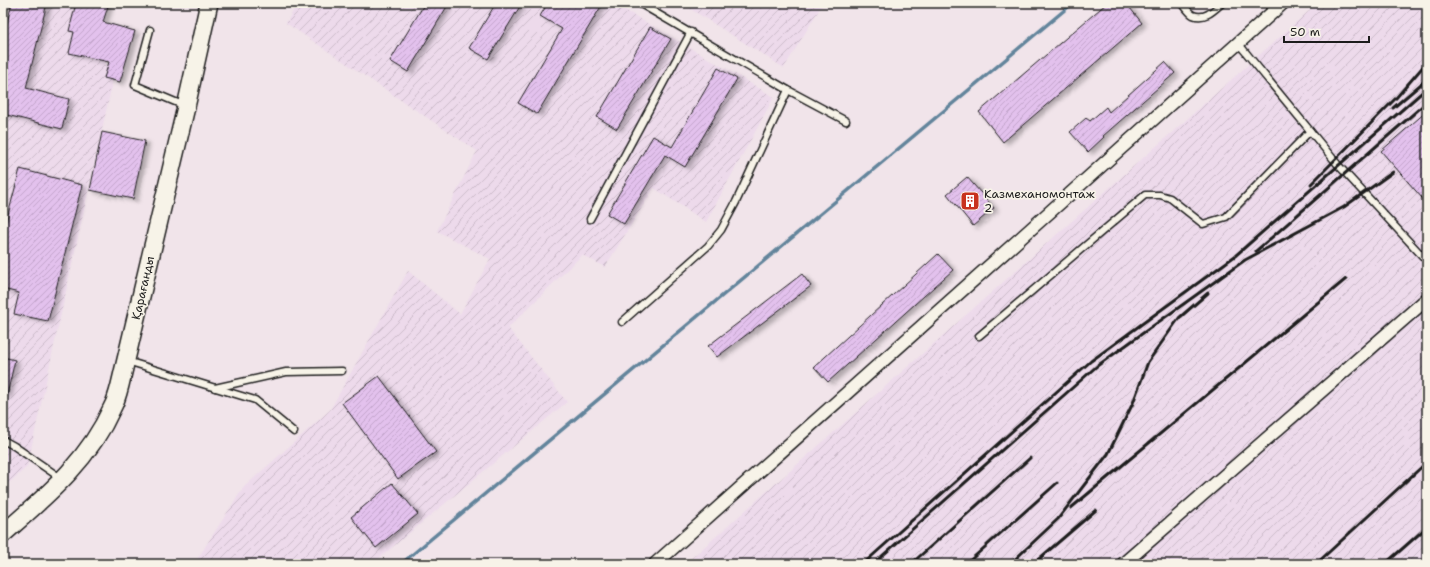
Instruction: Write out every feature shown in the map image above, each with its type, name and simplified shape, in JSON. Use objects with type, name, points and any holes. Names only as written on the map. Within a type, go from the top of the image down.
[{"type":"main road","name":"Қарағанды","points":[[3,534],[63,480],[99,434],[113,407],[126,361],[209,3]]},
{"type":"street","points":[[655,564],[1018,242],[1283,3]]},
{"type":"street","points":[[1123,564],[1427,299]]},
{"type":"lane","points":[[639,3],[788,90],[846,120]]},
{"type":"lane","points":[[1182,3],[1193,15],[1201,16],[1208,15],[1222,3]]},
{"type":"lane","points":[[150,30],[135,85],[186,107]]},
{"type":"lane","points":[[590,219],[691,32]]},
{"type":"lane","points":[[1238,43],[1339,166],[1427,260]]},
{"type":"lane","points":[[622,322],[708,246],[721,230],[736,202],[788,90]]},
{"type":"lane","points":[[979,336],[1145,195],[1160,195],[1170,198],[1203,224],[1226,217],[1310,131]]},
{"type":"lane","points":[[126,361],[255,400],[294,432]]},
{"type":"lane","points":[[213,388],[286,372],[342,371]]},
{"type":"lane","points":[[3,440],[63,480]]},
{"type":"shaded area","points":[[3,3],[80,3],[113,80],[27,467],[3,488]]},
{"type":"shaded area","points":[[298,3],[613,3],[774,97],[706,222],[654,188],[605,267],[582,255],[508,328],[567,402],[372,564],[194,564],[243,488],[330,410],[408,271],[460,314],[490,259],[437,231],[477,151],[286,23]]},
{"type":"shaded area","points":[[681,3],[823,3],[784,68]]},
{"type":"shaded area","points":[[1318,3],[1427,3],[1427,564],[685,564]]},
{"type":"building","points":[[12,3],[47,3],[26,88],[69,99],[62,129],[3,114],[3,39]]},
{"type":"building","points":[[76,3],[109,3],[103,22],[135,31],[120,82],[104,78],[109,62],[69,53],[74,32],[69,31]]},
{"type":"building","points":[[425,3],[449,3],[408,72],[390,61]]},
{"type":"building","points":[[496,3],[522,3],[488,59],[469,48]]},
{"type":"building","points":[[548,3],[603,3],[537,114],[518,103],[562,29],[540,16]]},
{"type":"building","points":[[1107,3],[1126,3],[1142,23],[1003,142],[979,112]]},
{"type":"building","points":[[650,27],[671,39],[617,129],[597,117]]},
{"type":"building","points":[[1165,62],[1175,73],[1103,136],[1104,137],[1088,152],[1070,132],[1086,118],[1090,121],[1106,107],[1109,112]]},
{"type":"building","points":[[718,68],[737,79],[685,167],[665,155],[624,224],[607,214],[653,136],[672,147]]},
{"type":"building","points":[[1427,111],[1427,194],[1422,198],[1381,151]]},
{"type":"building","points":[[102,132],[145,141],[133,199],[90,190]]},
{"type":"building","points":[[20,169],[82,185],[48,321],[14,314],[19,293],[3,289],[3,234]]},
{"type":"building","name":"Казмеханомонтаж 2","points":[[967,177],[994,208],[973,226],[947,194]]},
{"type":"building","points":[[938,254],[953,270],[828,382],[814,367]]},
{"type":"building","points":[[802,274],[811,286],[717,357],[708,346]]},
{"type":"building","points":[[3,357],[15,360],[7,395],[3,395]]},
{"type":"building","points":[[379,376],[436,452],[398,479],[342,403]]},
{"type":"building","points":[[392,483],[418,514],[376,548],[351,517]]},
{"type":"waterway","points":[[401,564],[1073,3]]},
{"type":"railway","points":[[1311,184],[1396,98],[1427,62]]},
{"type":"railway","points":[[1393,108],[1427,79]]},
{"type":"railway","points":[[863,564],[1091,361],[1235,256],[1427,88]]},
{"type":"railway","points":[[1256,251],[1427,102]]},
{"type":"railway","points":[[873,564],[1097,366],[1245,260],[1344,207],[1393,172]]},
{"type":"railway","points":[[1071,508],[1346,279]]},
{"type":"railway","points":[[1010,564],[1058,519],[1108,454],[1133,403],[1148,362],[1179,318],[1208,293]]},
{"type":"railway","points":[[911,564],[1030,458]]},
{"type":"railway","points":[[1316,564],[1427,462]]},
{"type":"railway","points":[[966,564],[1057,483]]},
{"type":"railway","points":[[1033,564],[1096,510]]},
{"type":"railway","points":[[1385,564],[1427,527]]},
{"type":"place","name":"Казмеханомонтаж 2","points":[[970,201]]}]
